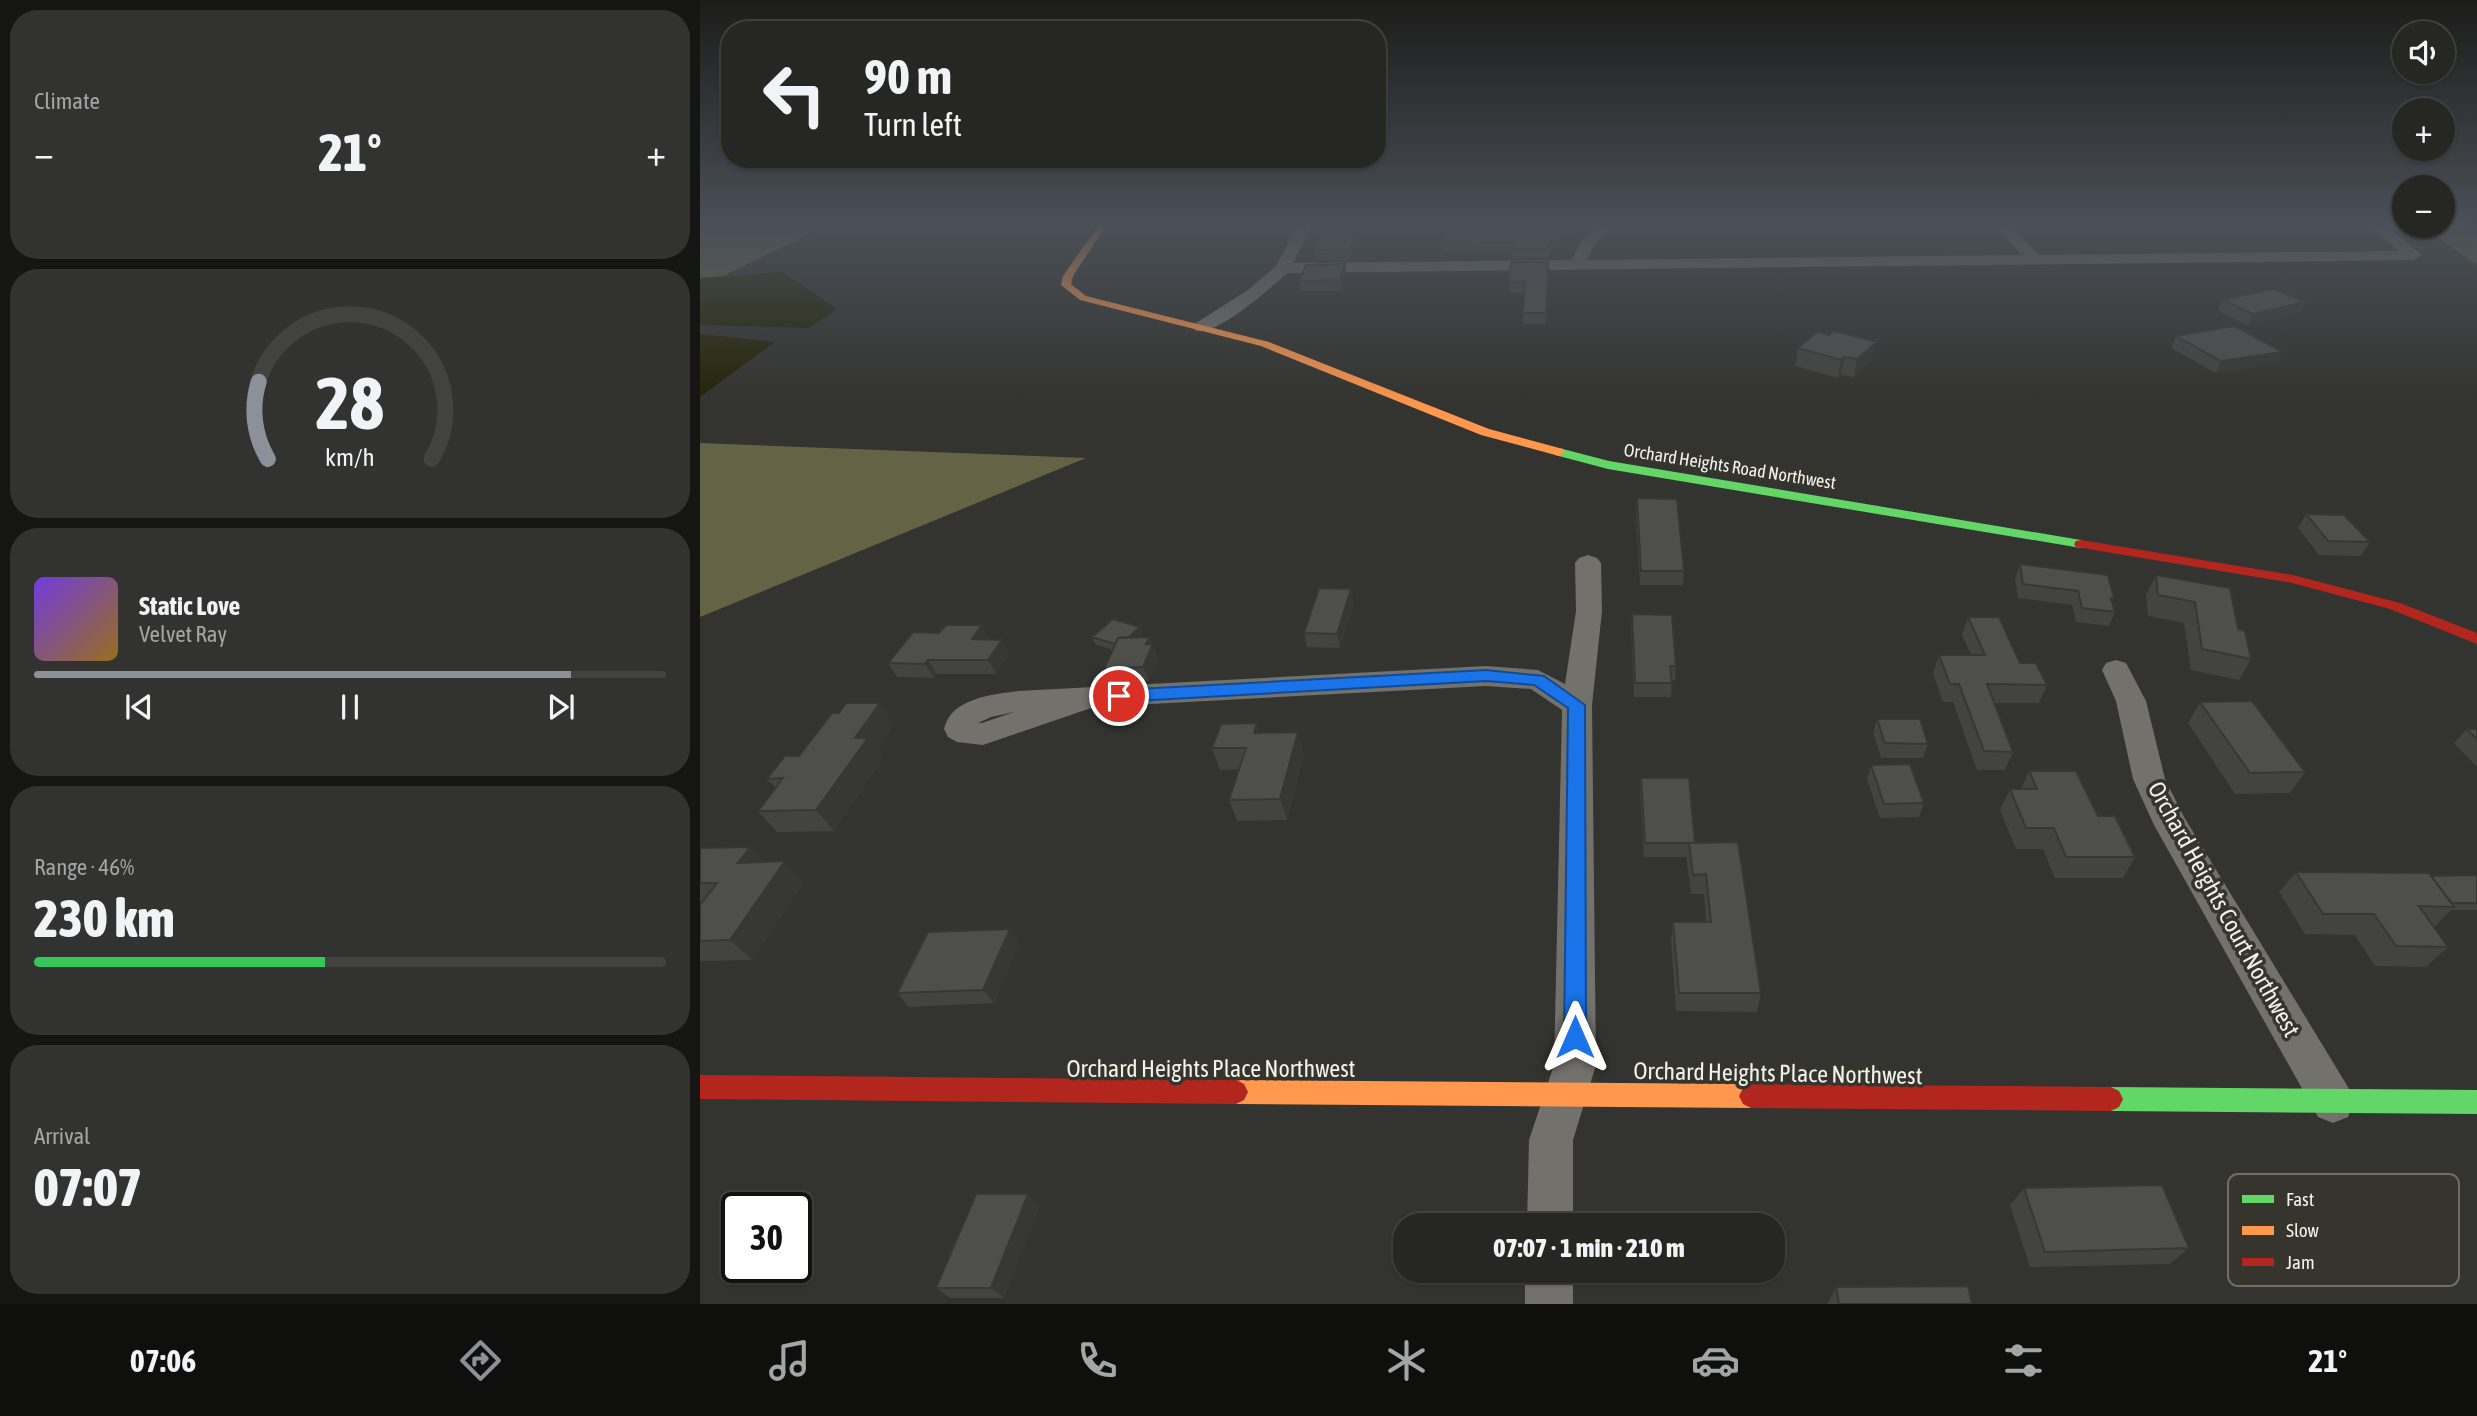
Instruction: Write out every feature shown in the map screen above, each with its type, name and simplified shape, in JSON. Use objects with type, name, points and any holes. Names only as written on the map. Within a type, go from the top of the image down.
[{"type":"street","name":"Orchard Heights Road Northwest","points":[[1066,284],[1072,292],[1099,304],[1265,344],[1485,432],[1548,450],[1608,465],[2293,579],[2395,606],[2477,639]]},
{"type":"street","points":[[1202,327],[1265,284]]},
{"type":"street","points":[[1549,1213],[1550,1140],[1575,1065],[1577,705],[1589,611],[1588,563]]},
{"type":"street","name":"Orchard Heights Court Northwest","points":[[2116,670],[2131,701],[2149,779],[2172,825],[2333,1102]]},
{"type":"street","points":[[1093,697],[1486,676],[1538,680],[1577,705]]},
{"type":"street","name":"Orchard Heights Place Northwest","points":[[700,1087],[2477,1102]]},
{"type":"street","points":[[1549,1283],[1549,1304]]},
{"type":"shaded area","points":[[700,284],[800,284],[837,309],[809,328],[700,325]]},
{"type":"shaded area","points":[[700,334],[775,342],[700,397]]},
{"type":"shaded area","points":[[700,443],[1086,458],[700,617]]},
{"type":"building","points":[[1525,284],[1547,284],[1546,313],[1523,313]]},
{"type":"building","points":[[2273,289],[2305,302],[2253,314],[2223,300]]},
{"type":"building","points":[[2234,326],[2283,352],[2221,361],[2176,336]]},
{"type":"building","points":[[1834,331],[1877,342],[1857,359],[1844,357],[1841,360],[1798,348],[1817,332],[1829,335]]},
{"type":"building","points":[[1637,498],[1677,499],[1684,571],[1641,571]]},
{"type":"building","points":[[2306,514],[2344,515],[2370,542],[2328,541]]},
{"type":"building","points":[[2020,564],[2108,575],[2115,612],[2082,608],[2078,591],[2023,584]]},
{"type":"building","points":[[2156,575],[2230,588],[2238,629],[2245,631],[2251,659],[2202,649],[2195,602],[2158,595]]},
{"type":"building","points":[[1319,588],[1351,589],[1337,634],[1304,633]]},
{"type":"building","points":[[1632,614],[1672,615],[1676,666],[1670,666],[1672,683],[1635,683]]},
{"type":"building","points":[[1968,617],[1999,617],[2020,663],[2036,663],[2047,685],[1987,684],[2013,752],[1984,751],[1959,684],[1950,684],[1939,655],[1985,655]]},
{"type":"building","points":[[1113,619],[1140,627],[1129,637],[1118,638],[1115,644],[1092,637]]},
{"type":"building","points":[[946,625],[982,625],[972,639],[1002,640],[988,660],[928,660],[925,664],[888,663],[913,632],[939,633]]},
{"type":"building","points":[[1150,637],[1146,644],[1153,644],[1143,667],[1104,669],[1118,638]]},
{"type":"building","points":[[2252,701],[2305,772],[2250,773],[2200,702]]},
{"type":"building","points":[[846,703],[880,703],[855,738],[868,738],[816,810],[758,811],[783,778],[767,779],[785,756],[799,756],[832,713],[839,713]]},
{"type":"building","points":[[1877,719],[1920,719],[1928,744],[1885,743]]},
{"type":"building","points":[[1257,723],[1254,733],[1298,732],[1280,799],[1229,800],[1246,748],[1212,748],[1221,724]]},
{"type":"building","points":[[2467,729],[2477,729],[2477,739]]},
{"type":"building","points":[[1910,764],[1924,803],[1884,804],[1871,765]]},
{"type":"building","points":[[2029,771],[2076,771],[2098,816],[2115,816],[2135,857],[2066,857],[2054,828],[2026,828],[2010,789],[2037,789]]},
{"type":"building","points":[[1641,778],[1689,778],[1695,843],[1645,843]]},
{"type":"building","points":[[1738,842],[1761,993],[1679,993],[1673,922],[1711,922],[1706,874],[1693,875],[1689,843]]},
{"type":"building","points":[[750,847],[738,863],[785,861],[730,940],[700,941],[700,905],[717,883],[700,883],[700,848]]},
{"type":"building","points":[[2296,872],[2429,873],[2454,907],[2419,906],[2448,947],[2396,946],[2374,914],[2323,914]]},
{"type":"building","points":[[2476,875],[2477,903],[2452,903],[2431,876]]},
{"type":"building","points":[[1010,929],[983,990],[897,993],[928,932]]},
{"type":"building","points":[[2162,1185],[2189,1248],[2045,1252],[2024,1188]]},
{"type":"building","points":[[976,1194],[1028,1194],[991,1288],[936,1288]]},
{"type":"building","points":[[1968,1286],[1972,1304],[1839,1304],[1836,1287]]},
{"type":"traffic: fast","points":[[1559,452],[1608,465],[2081,544]]},
{"type":"traffic: fast","points":[[2111,1099],[2477,1102]]},
{"type":"traffic: slow","points":[[1066,284],[1083,298],[1265,344],[1485,432],[1559,452]]},
{"type":"traffic: slow","points":[[1236,1092],[1751,1096]]},
{"type":"traffic: jam","points":[[2081,544],[2293,579],[2395,606],[2477,639]]},
{"type":"traffic: jam","points":[[700,1087],[1236,1092]]},
{"type":"traffic: jam","points":[[1751,1096],[2111,1099]]},
{"type":"route","points":[[1119,696],[1486,676],[1538,680],[1577,705],[1575,1037]]}]
